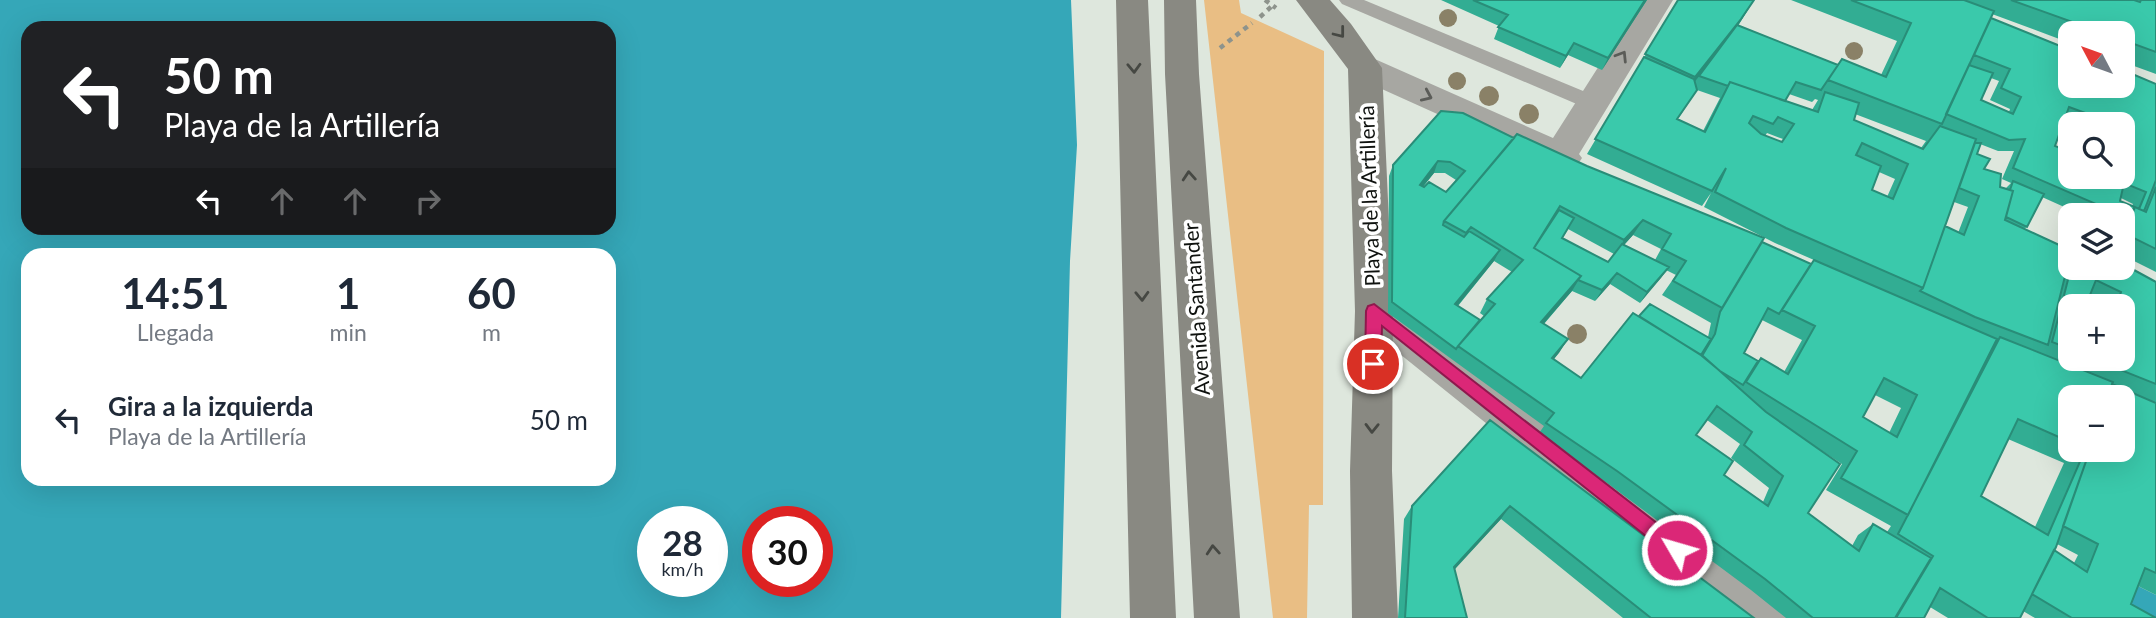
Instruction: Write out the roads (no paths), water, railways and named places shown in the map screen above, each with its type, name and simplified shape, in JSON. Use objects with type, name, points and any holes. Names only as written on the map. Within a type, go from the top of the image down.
[{"type":"main road","points":[[1132,0],[1153,618]]},
{"type":"main road","name":"Avenida Santander","points":[[1180,0],[1182,74],[1217,618]]},
{"type":"main road","points":[[1312,0],[1340,32],[1365,68]]},
{"type":"main road","name":"Playa de la Artillería","points":[[1365,68],[1374,311],[1371,471],[1375,618]]},
{"type":"street","points":[[1560,156],[1657,0]]},
{"type":"street","points":[[1365,68],[1598,172]]},
{"type":"street","points":[[1374,311],[1764,618]]},
{"type":"lane","points":[[1348,0],[1593,103]]},
{"type":"water","points":[[0,0],[1071,0],[1077,145],[1070,261],[1061,618],[0,618]]},
{"type":"water","points":[[2124,579],[2156,595],[2156,618],[2117,618]]}]
